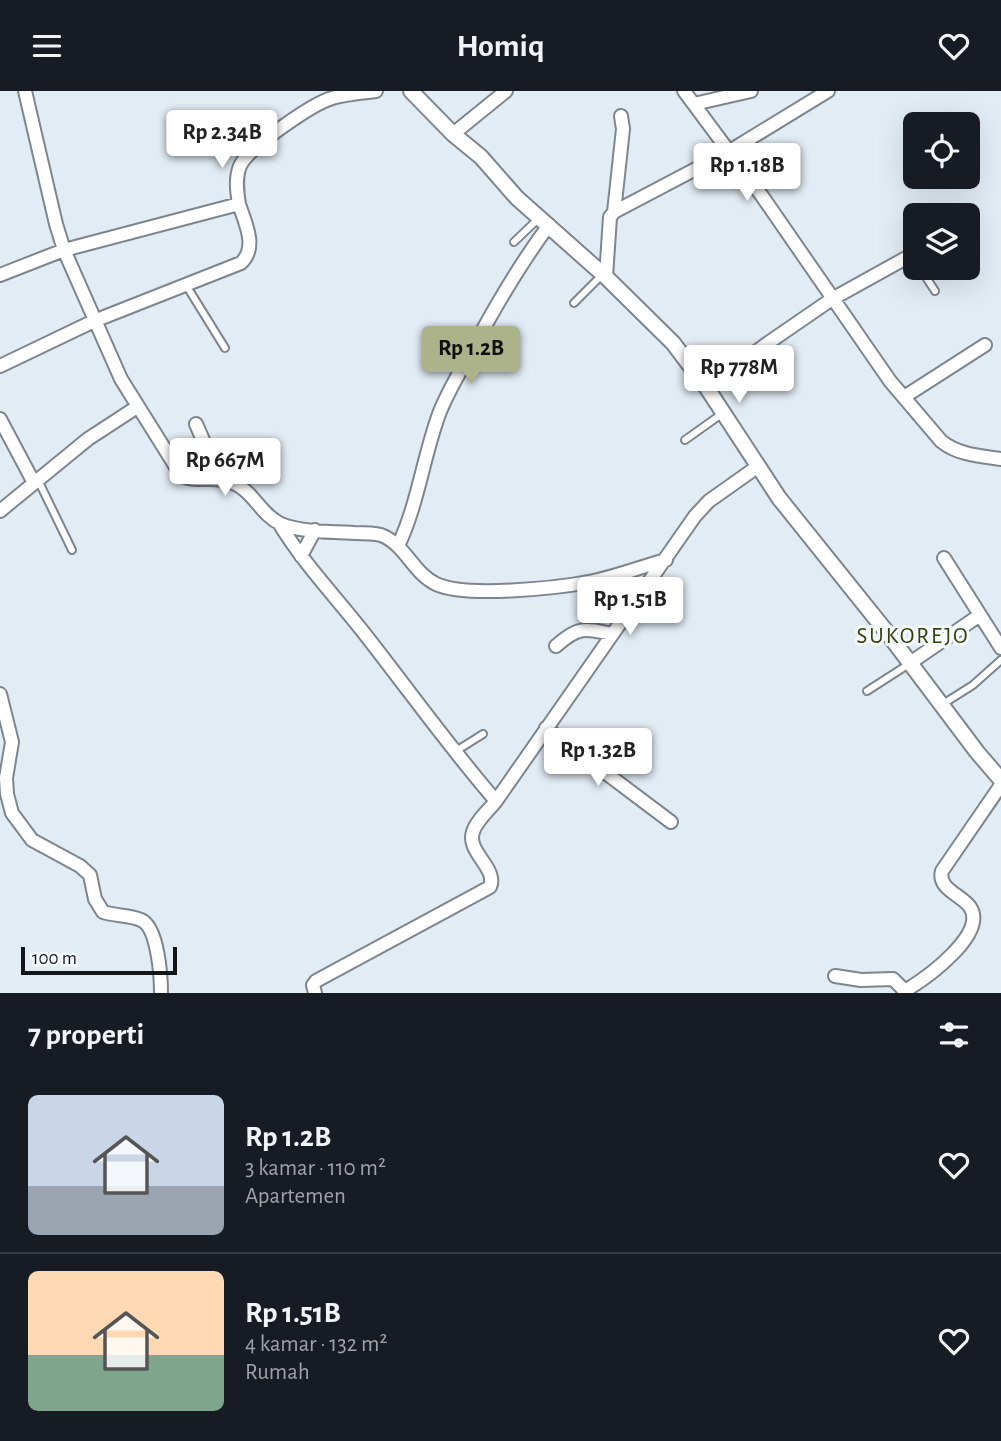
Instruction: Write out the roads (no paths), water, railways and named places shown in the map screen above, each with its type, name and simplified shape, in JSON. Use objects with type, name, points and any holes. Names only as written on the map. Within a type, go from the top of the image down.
[{"type":"street","points":[[24,91],[64,250],[94,321],[137,407],[181,475],[186,478],[229,481],[248,492],[279,523],[301,556],[365,634],[454,752],[496,801]]},
{"type":"street","points":[[0,366],[94,321],[241,263],[248,256],[250,245],[239,204],[237,181],[239,169],[251,151],[331,98],[376,91]]},
{"type":"street","points":[[411,91],[453,134],[481,157],[517,198],[605,276],[673,343],[707,388],[792,516],[1001,782],[940,876],[944,884],[966,903],[973,913],[964,942],[953,955],[904,990],[893,979],[861,980],[835,976]]},
{"type":"street","points":[[453,134],[506,91]]},
{"type":"street","points":[[684,91],[762,196],[832,299],[904,397],[941,441],[950,449],[1001,459]]},
{"type":"street","points":[[694,104],[751,91]]},
{"type":"street","points":[[614,212],[728,152],[828,91]]},
{"type":"street","points":[[605,276],[623,129],[621,116]]},
{"type":"street","points":[[0,275],[64,250],[239,204]]},
{"type":"street","points":[[398,546],[415,505],[425,460],[452,386],[544,221]]},
{"type":"street","points":[[707,388],[832,299],[903,262]]},
{"type":"street","points":[[904,397],[985,345]]},
{"type":"street","points":[[0,510],[88,439],[137,407]]},
{"type":"street","points":[[0,419],[36,481]]},
{"type":"street","points":[[196,424],[220,479]]},
{"type":"street","points":[[315,993],[313,985],[316,981],[490,887],[491,877],[472,842],[474,828],[496,801],[701,507],[757,467]]},
{"type":"street","points":[[279,523],[315,530],[379,534],[398,546],[416,568],[435,584],[466,591],[509,590],[589,582],[666,559]]},
{"type":"street","points":[[301,556],[315,530]]},
{"type":"street","points":[[944,558],[1001,648]]},
{"type":"street","points":[[910,663],[980,615]]},
{"type":"street","points":[[556,646],[579,629],[589,628],[612,634]]},
{"type":"street","points":[[0,694],[12,742],[6,778],[12,813],[24,833],[32,840],[80,866],[90,875],[95,899],[103,912],[146,922],[158,953],[161,993]]},
{"type":"street","points":[[546,728],[671,822]]},
{"type":"lane","points":[[514,242],[544,221]]},
{"type":"lane","points":[[574,303],[605,276]]},
{"type":"lane","points":[[928,280],[935,291]]},
{"type":"lane","points":[[186,285],[225,348]]},
{"type":"lane","points":[[685,440],[723,413]]},
{"type":"lane","points":[[36,481],[72,550]]},
{"type":"lane","points":[[941,705],[981,679],[1001,660]]},
{"type":"lane","points":[[867,691],[910,663]]},
{"type":"lane","points":[[454,752],[484,734]]},
{"type":"district","name":"SUKOREJO","points":[[913,635]]}]
